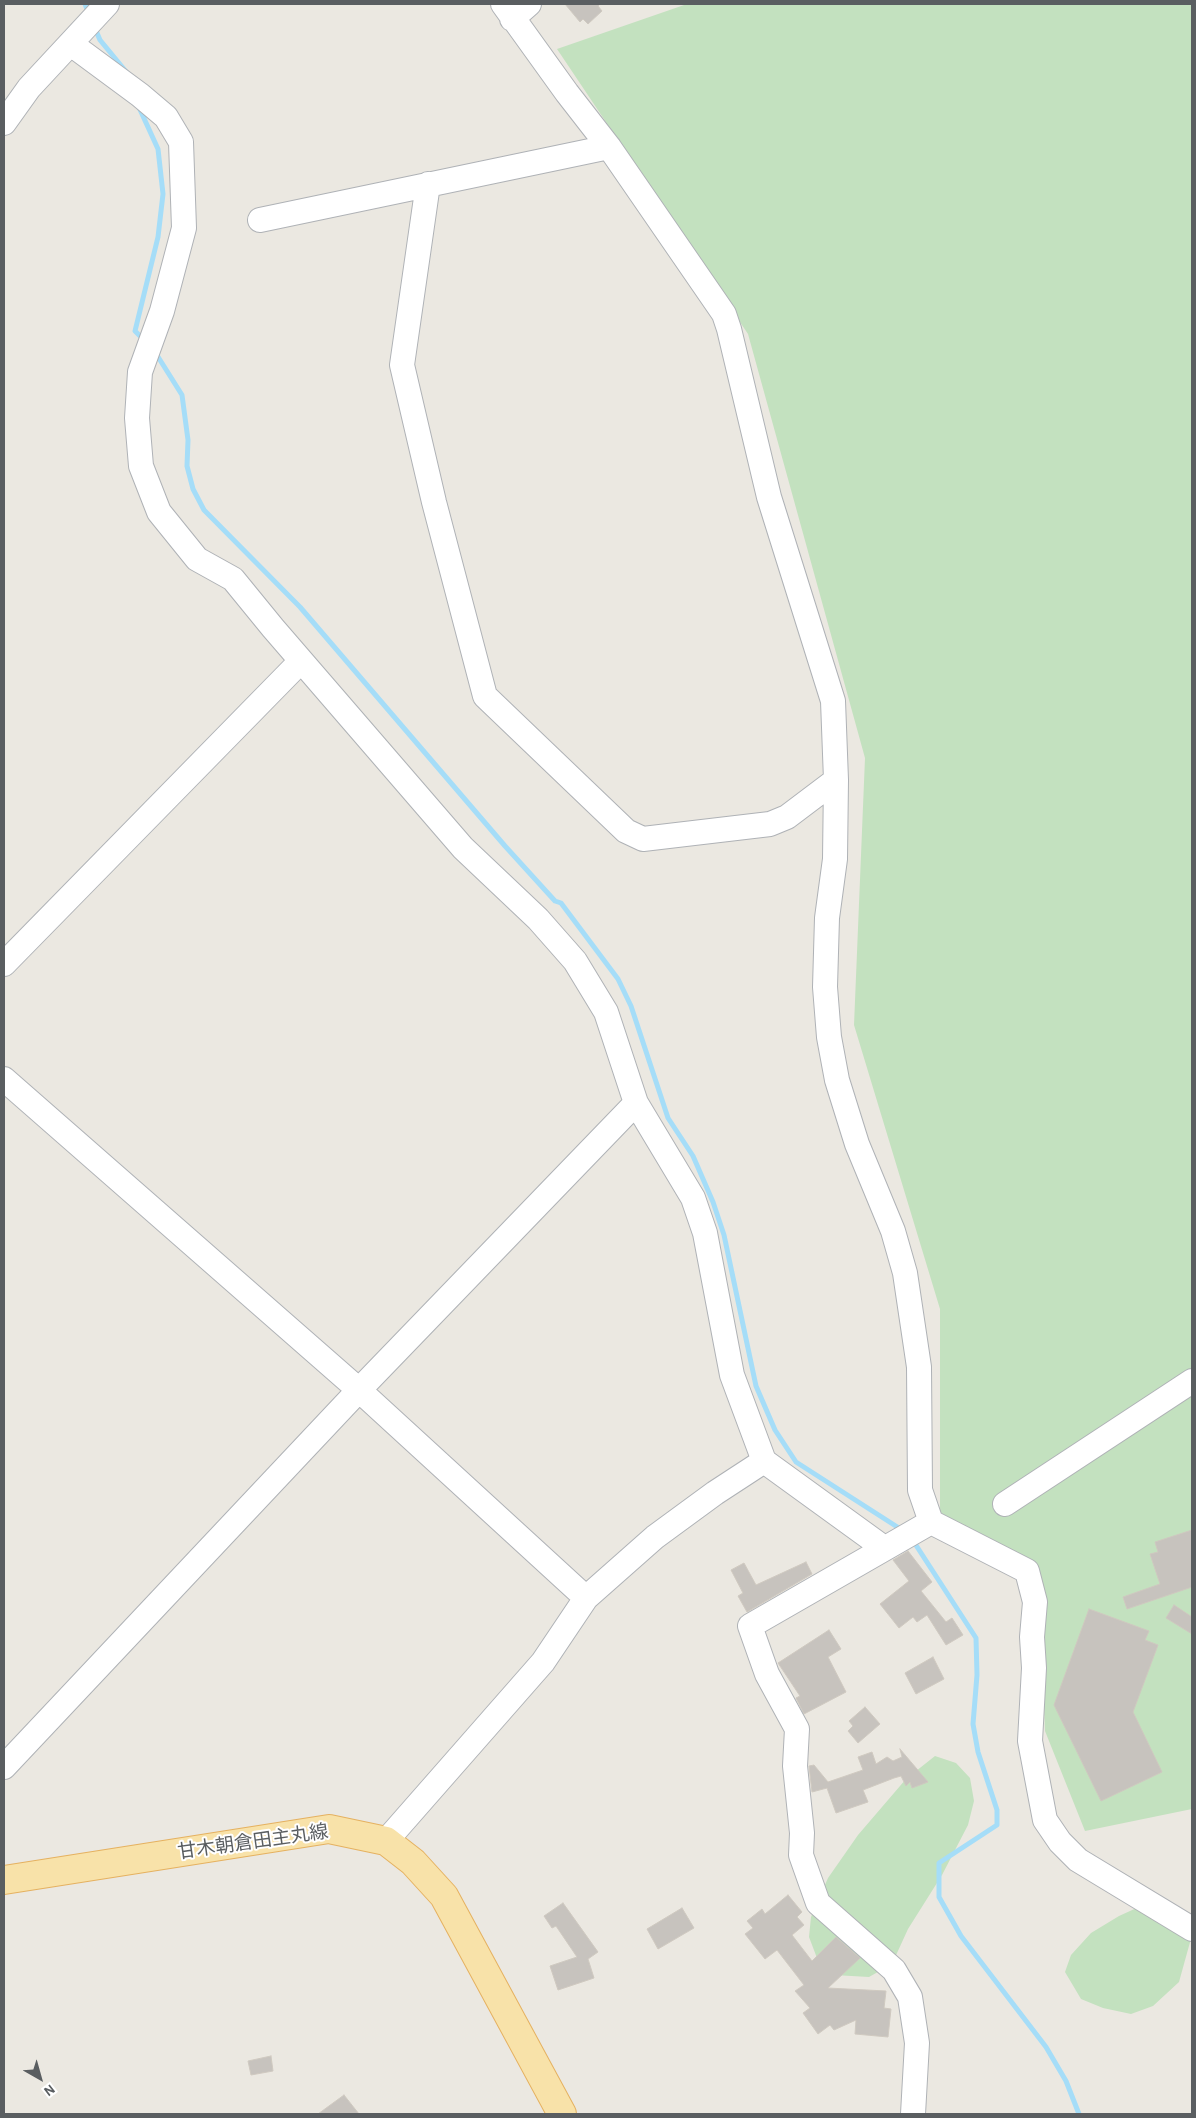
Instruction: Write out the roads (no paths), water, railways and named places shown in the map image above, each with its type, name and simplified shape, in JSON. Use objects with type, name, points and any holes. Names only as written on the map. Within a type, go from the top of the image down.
[{"type":"main road","name":"甘木朝倉田主丸線","points":[[4,1880],[329,1829],[386,1841],[413,1862],[444,1896],[562,2114]]},
{"type":"street","points":[[4,123],[29,88],[72,44],[107,4]]},
{"type":"street","points":[[515,9],[724,314],[769,498],[833,701],[836,780],[835,859],[827,918],[825,987],[829,1037],[837,1080],[857,1144],[893,1231],[905,1272],[919,1367],[920,1490],[931,1522],[1027,1571],[1035,1602],[1032,1637],[1034,1668],[1030,1741],[1045,1820],[1060,1842],[1078,1860],[1192,1929]]},
{"type":"street","points":[[72,44],[166,117],[181,142],[184,228],[162,311],[140,372],[137,418],[141,466],[159,512],[197,559],[233,579],[301,661],[463,848],[538,919],[575,961],[606,1012],[636,1103],[693,1198],[705,1233],[732,1375],[764,1462],[884,1548]]},
{"type":"street","points":[[260,220],[609,147]]},
{"type":"street","points":[[428,184],[402,365],[434,502],[485,696],[626,831],[643,839],[770,824],[787,816],[836,780]]},
{"type":"street","points":[[4,964],[301,661]]},
{"type":"street","points":[[4,1079],[358,1390],[586,1598]]},
{"type":"street","points":[[4,1767],[358,1390],[636,1103]]},
{"type":"street","points":[[1005,1504],[1192,1381]]},
{"type":"street","points":[[386,1841],[543,1662],[586,1598],[655,1537],[715,1493],[764,1462]]},
{"type":"street","points":[[913,2114],[917,2043],[910,1997],[894,1970],[818,1903],[801,1856],[802,1833],[795,1766],[797,1729],[767,1674],[750,1626],[931,1522]]},
{"type":"waterway","points":[[85,4],[89,14]]},
{"type":"waterway","points":[[94,26],[100,40],[128,74]]},
{"type":"waterway","points":[[137,103],[158,149],[163,194],[158,237],[135,331],[144,340]]},
{"type":"waterway","points":[[155,352],[182,395],[188,440],[187,466],[193,489],[204,510],[300,607],[505,846],[555,901],[561,903],[618,979],[631,1006],[668,1118],[693,1156],[713,1202],[724,1235],[756,1386],[775,1430],[796,1462],[902,1530]]},
{"type":"waterway","points":[[912,1539],[976,1638],[977,1675],[973,1724],[978,1752],[997,1810],[997,1825],[939,1863],[939,1897],[961,1936],[1046,2047],[1066,2081],[1079,2114]]}]
